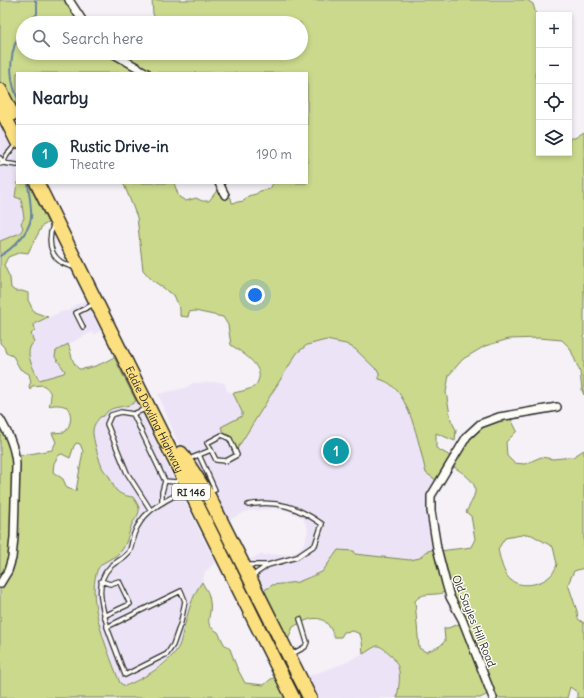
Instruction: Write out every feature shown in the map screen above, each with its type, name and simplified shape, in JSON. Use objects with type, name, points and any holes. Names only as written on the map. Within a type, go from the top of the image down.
[{"type":"highway","points":[[0,90],[16,122]]},
{"type":"highway","points":[[0,107],[16,140]]},
{"type":"highway","name":"Eddie Dowling Highway","points":[[38,184],[293,698]]},
{"type":"highway","name":"Eddie Dowling Highway","points":[[47,184],[184,456],[302,698]]},
{"type":"highway","points":[[88,286],[138,412],[287,698]]},
{"type":"highway","points":[[184,456],[207,494],[310,698]]},
{"type":"street","points":[[69,0],[79,16]]},
{"type":"street","points":[[124,60],[145,72]]},
{"type":"street","points":[[220,184],[225,195]]},
{"type":"street","name":"Old Sayles Hill Road","points":[[493,698],[462,619],[450,597],[437,548],[430,504],[431,496],[467,436],[480,424],[499,417],[557,407]]},
{"type":"street","points":[[0,419],[10,438],[15,452],[16,464],[12,558],[8,571],[0,584]]},
{"type":"lane","points":[[1,164],[16,143]]},
{"type":"lane","points":[[0,158],[1,164]]},
{"type":"lane","points":[[1,164],[16,165]]},
{"type":"lane","points":[[83,327],[76,313],[95,304]]},
{"type":"lane","points":[[138,412],[121,412],[111,415],[107,424],[127,473],[150,509]]},
{"type":"lane","points":[[222,435],[230,439],[237,454],[226,461],[216,460],[211,450],[207,443],[222,435]]},
{"type":"lane","points":[[184,456],[199,455],[211,450]]},
{"type":"lane","points":[[199,455],[215,490],[207,494]]},
{"type":"lane","points":[[107,627],[181,590],[186,601],[173,645],[167,654],[125,675],[107,627],[100,589],[102,577],[110,567],[129,552],[134,534],[141,521],[150,509],[162,503],[176,484]]},
{"type":"lane","points":[[162,503],[162,492],[176,484]]},
{"type":"lane","points":[[244,566],[268,565],[297,557],[315,546],[322,524],[300,510],[286,506],[271,503],[248,505]]},
{"type":"lane","points":[[250,578],[268,565]]},
{"type":"lane","points":[[102,581],[110,584],[119,581],[130,604],[104,616]]},
{"type":"lane","points":[[289,656],[305,647],[307,642],[300,619]]},
{"type":"shaded area","points":[[0,125],[16,155],[16,197],[21,199],[24,218],[23,228],[20,233],[0,241]]},
{"type":"shaded area","points":[[86,301],[101,331],[95,335],[92,332],[67,345],[55,357],[65,371],[64,373],[39,380],[29,359],[28,353],[31,345],[31,334],[34,324],[63,311],[68,311],[75,305]]},
{"type":"shaded area","points":[[326,340],[346,344],[355,349],[379,372],[379,379],[391,385],[407,405],[420,447],[426,473],[439,482],[433,496],[438,548],[420,558],[410,560],[355,554],[338,550],[322,572],[298,582],[272,585],[261,592],[244,563],[258,555],[290,554],[299,550],[305,542],[308,529],[303,518],[289,511],[273,509],[248,511],[220,524],[180,448],[158,394],[185,388],[193,383],[221,382],[225,384],[227,391],[233,393],[242,412],[242,416],[222,428],[235,454],[297,353],[307,345]]},
{"type":"shaded area","points":[[136,402],[215,562],[205,572],[202,582],[192,599],[179,646],[172,655],[157,668],[138,680],[124,686],[120,683],[98,623],[94,587],[97,570],[104,562],[118,554],[125,545],[133,523],[138,515],[133,497],[123,495],[115,490],[96,451],[92,432],[94,425],[100,417],[104,416],[112,408],[128,406]]},
{"type":"shaded area","points":[[376,646],[384,649],[395,660],[400,674],[397,698],[315,698],[305,677],[345,663]]},
{"type":"green space","points":[[0,0],[68,0],[78,16],[16,16],[16,60],[308,60],[308,16],[154,16],[152,0],[527,0],[533,4],[536,14],[536,156],[572,156],[572,138],[575,138],[584,132],[584,395],[580,372],[570,348],[562,340],[539,338],[509,339],[485,346],[463,359],[449,375],[446,392],[451,420],[456,430],[455,441],[436,433],[436,448],[454,458],[478,427],[509,415],[517,431],[506,442],[507,456],[514,463],[525,464],[541,457],[553,459],[573,457],[584,450],[584,568],[574,571],[568,584],[577,611],[578,619],[584,623],[584,698],[577,698],[577,692],[570,687],[567,698],[493,698],[490,693],[480,698],[397,698],[399,673],[393,657],[388,652],[377,646],[363,654],[360,634],[353,631],[344,632],[341,637],[334,637],[327,623],[318,618],[306,620],[293,627],[287,642],[262,591],[272,585],[298,582],[322,572],[338,550],[354,551],[355,554],[410,560],[420,558],[425,552],[438,548],[441,551],[471,547],[475,539],[471,516],[466,512],[473,500],[475,492],[473,484],[467,476],[451,465],[439,482],[426,473],[418,438],[404,401],[390,384],[379,379],[379,372],[355,349],[346,344],[326,340],[307,345],[297,353],[234,454],[221,427],[242,416],[242,412],[233,393],[247,390],[255,386],[259,375],[258,370],[251,360],[231,345],[228,325],[223,317],[195,311],[189,312],[188,317],[180,316],[180,309],[174,295],[152,280],[143,270],[137,217],[124,184],[174,184],[179,197],[186,201],[196,198],[202,201],[209,201],[221,185],[231,198],[232,203],[244,201],[248,196],[270,189],[272,184],[308,184],[308,72],[16,72],[16,114],[0,82]],"holes":[[[527,534],[532,535],[553,547],[557,564],[552,574],[544,580],[527,585],[516,583],[507,576],[502,566],[498,549],[505,538]],[[449,590],[462,623],[444,628],[445,641],[440,646],[426,652],[419,648],[415,601],[422,596],[440,594]]]},
{"type":"green space","points":[[17,184],[28,184],[48,223],[42,226],[28,253],[21,252],[8,257],[4,265],[10,278],[11,288],[15,291],[28,293],[28,300],[34,312],[48,317],[34,324],[35,330],[31,334],[34,342],[29,350],[29,355],[39,380],[64,373],[65,371],[55,357],[56,351],[68,344],[73,361],[79,369],[97,365],[114,357],[136,401],[132,404],[111,409],[104,416],[100,417],[96,422],[93,431],[96,450],[103,469],[109,476],[116,490],[124,495],[133,497],[139,508],[138,515],[132,524],[123,548],[118,554],[103,563],[98,568],[94,584],[94,598],[100,628],[120,683],[125,686],[147,675],[162,665],[175,653],[180,644],[192,600],[202,582],[208,592],[210,600],[209,624],[218,632],[224,644],[230,649],[237,668],[245,683],[264,685],[276,677],[286,698],[217,698],[211,695],[204,698],[0,698],[0,417],[16,455],[52,450],[56,442],[52,433],[65,432],[69,426],[71,417],[67,407],[58,405],[49,406],[51,399],[50,392],[46,387],[43,385],[32,386],[30,389],[29,386],[31,382],[29,374],[20,369],[13,356],[6,353],[4,347],[0,343],[0,241],[20,233],[23,228],[21,223],[24,218],[21,199],[15,197]],"holes":[[[76,443],[80,444],[83,451],[76,491],[67,488],[63,479],[53,472],[54,463],[59,455],[62,454],[70,458]]]},
{"type":"waterway","points":[[35,0],[37,5],[37,14],[35,16]]},
{"type":"waterway","points":[[16,42],[11,62],[11,71],[16,94]]},
{"type":"waterway","points":[[0,256],[19,240],[30,224],[31,210],[28,184]]},
{"type":"place","name":"Rustic Drive-in","points":[[336,451]]}]
